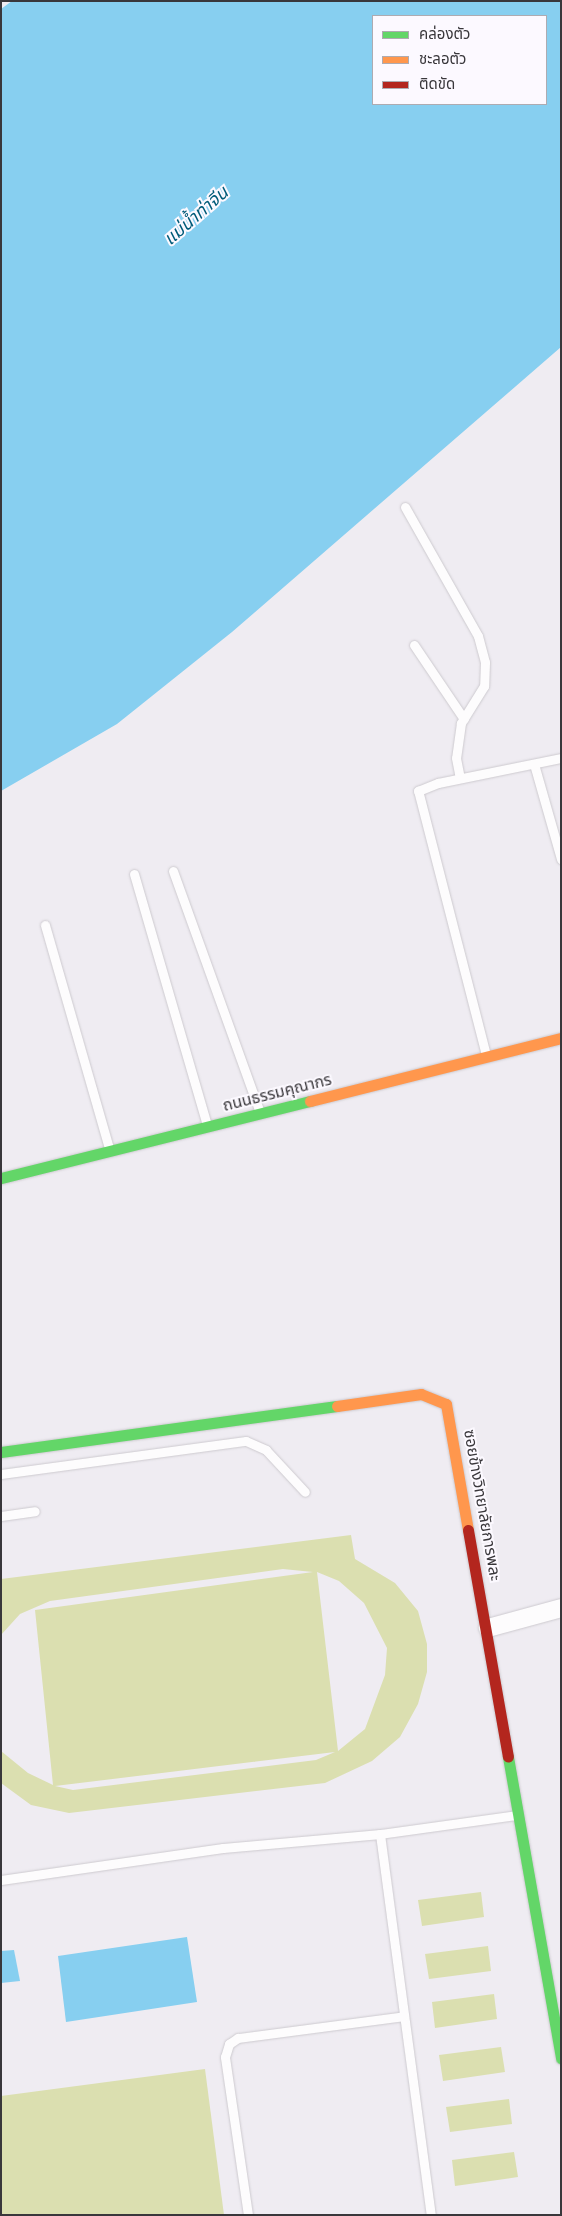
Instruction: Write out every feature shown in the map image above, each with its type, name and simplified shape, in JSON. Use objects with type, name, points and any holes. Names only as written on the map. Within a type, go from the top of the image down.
[{"type":"street","name":"ถนนธรรมคุณากร","points":[[1,1178],[561,1038]]},
{"type":"street","name":"ซอยข้างวิทยาลัยการพละ","points":[[1,1452],[421,1394],[440,1398],[451,1416],[520,1814],[555,1979],[561,2058]]},
{"type":"street","points":[[488,1628],[561,1608]]},
{"type":"lane","points":[[405,507],[478,636],[485,662],[484,686],[464,719],[456,758],[460,778]]},
{"type":"lane","points":[[414,645],[464,719]]},
{"type":"lane","points":[[486,1058],[418,804],[418,791],[424,787],[460,778],[561,758]]},
{"type":"lane","points":[[534,764],[561,859]]},
{"type":"lane","points":[[173,871],[260,1113]]},
{"type":"lane","points":[[134,874],[207,1126]]},
{"type":"lane","points":[[45,925],[109,1150]]},
{"type":"lane","points":[[1,1474],[246,1441],[266,1450],[305,1492]]},
{"type":"lane","points":[[1,1516],[35,1511]]},
{"type":"lane","points":[[1,1880],[223,1848],[380,1834],[520,1814]]},
{"type":"lane","points":[[380,1834],[431,2215]]},
{"type":"lane","points":[[248,2215],[225,2057],[229,2044],[238,2038],[404,2016]]},
{"type":"green space","points":[[351,1535],[355,1559],[395,1583],[418,1611],[427,1644],[427,1672],[418,1704],[400,1737],[372,1761],[325,1783],[69,1813],[31,1805],[1,1783],[1,1751],[28,1773],[53,1785],[35,1610],[313,1572],[283,1569],[50,1601],[20,1614],[1,1635],[1,1579]],"holes":[[[317,1572],[339,1581],[364,1603],[387,1648],[385,1675],[365,1729],[338,1751]],[[335,1752],[316,1760],[73,1790],[55,1786]]]},
{"type":"green space","points":[[481,1892],[484,1917],[422,1926],[418,1900]]},
{"type":"green space","points":[[488,1946],[491,1971],[429,1979],[425,1954]]},
{"type":"green space","points":[[494,1994],[497,2019],[435,2028],[432,2002]]},
{"type":"green space","points":[[501,2047],[505,2072],[443,2081],[439,2055]]},
{"type":"green space","points":[[205,2069],[224,2215],[1,2215],[1,2096]]},
{"type":"green space","points":[[509,2099],[512,2124],[450,2132],[446,2107]]},
{"type":"green space","points":[[514,2152],[518,2177],[455,2186],[452,2160]]},
{"type":"water","name":"แม่น้ำท่าจีน","points":[[12,1],[561,1],[561,347],[232,632],[117,724],[1,791],[1,9]]},
{"type":"water","points":[[187,1937],[197,2002],[66,2022],[58,1956]]},
{"type":"water","points":[[14,1950],[20,1981],[1,1983],[1,1951]]},
{"type":"traffic: fast","points":[[1,1178],[310,1101]]},
{"type":"traffic: fast","points":[[1,1452],[337,1406]]},
{"type":"traffic: fast","points":[[508,1757],[561,2058]]},
{"type":"traffic: slow","points":[[310,1101],[561,1038]]},
{"type":"traffic: slow","points":[[337,1406],[421,1394],[446,1404],[468,1530]]},
{"type":"traffic: jam","points":[[468,1530],[508,1757]]}]
